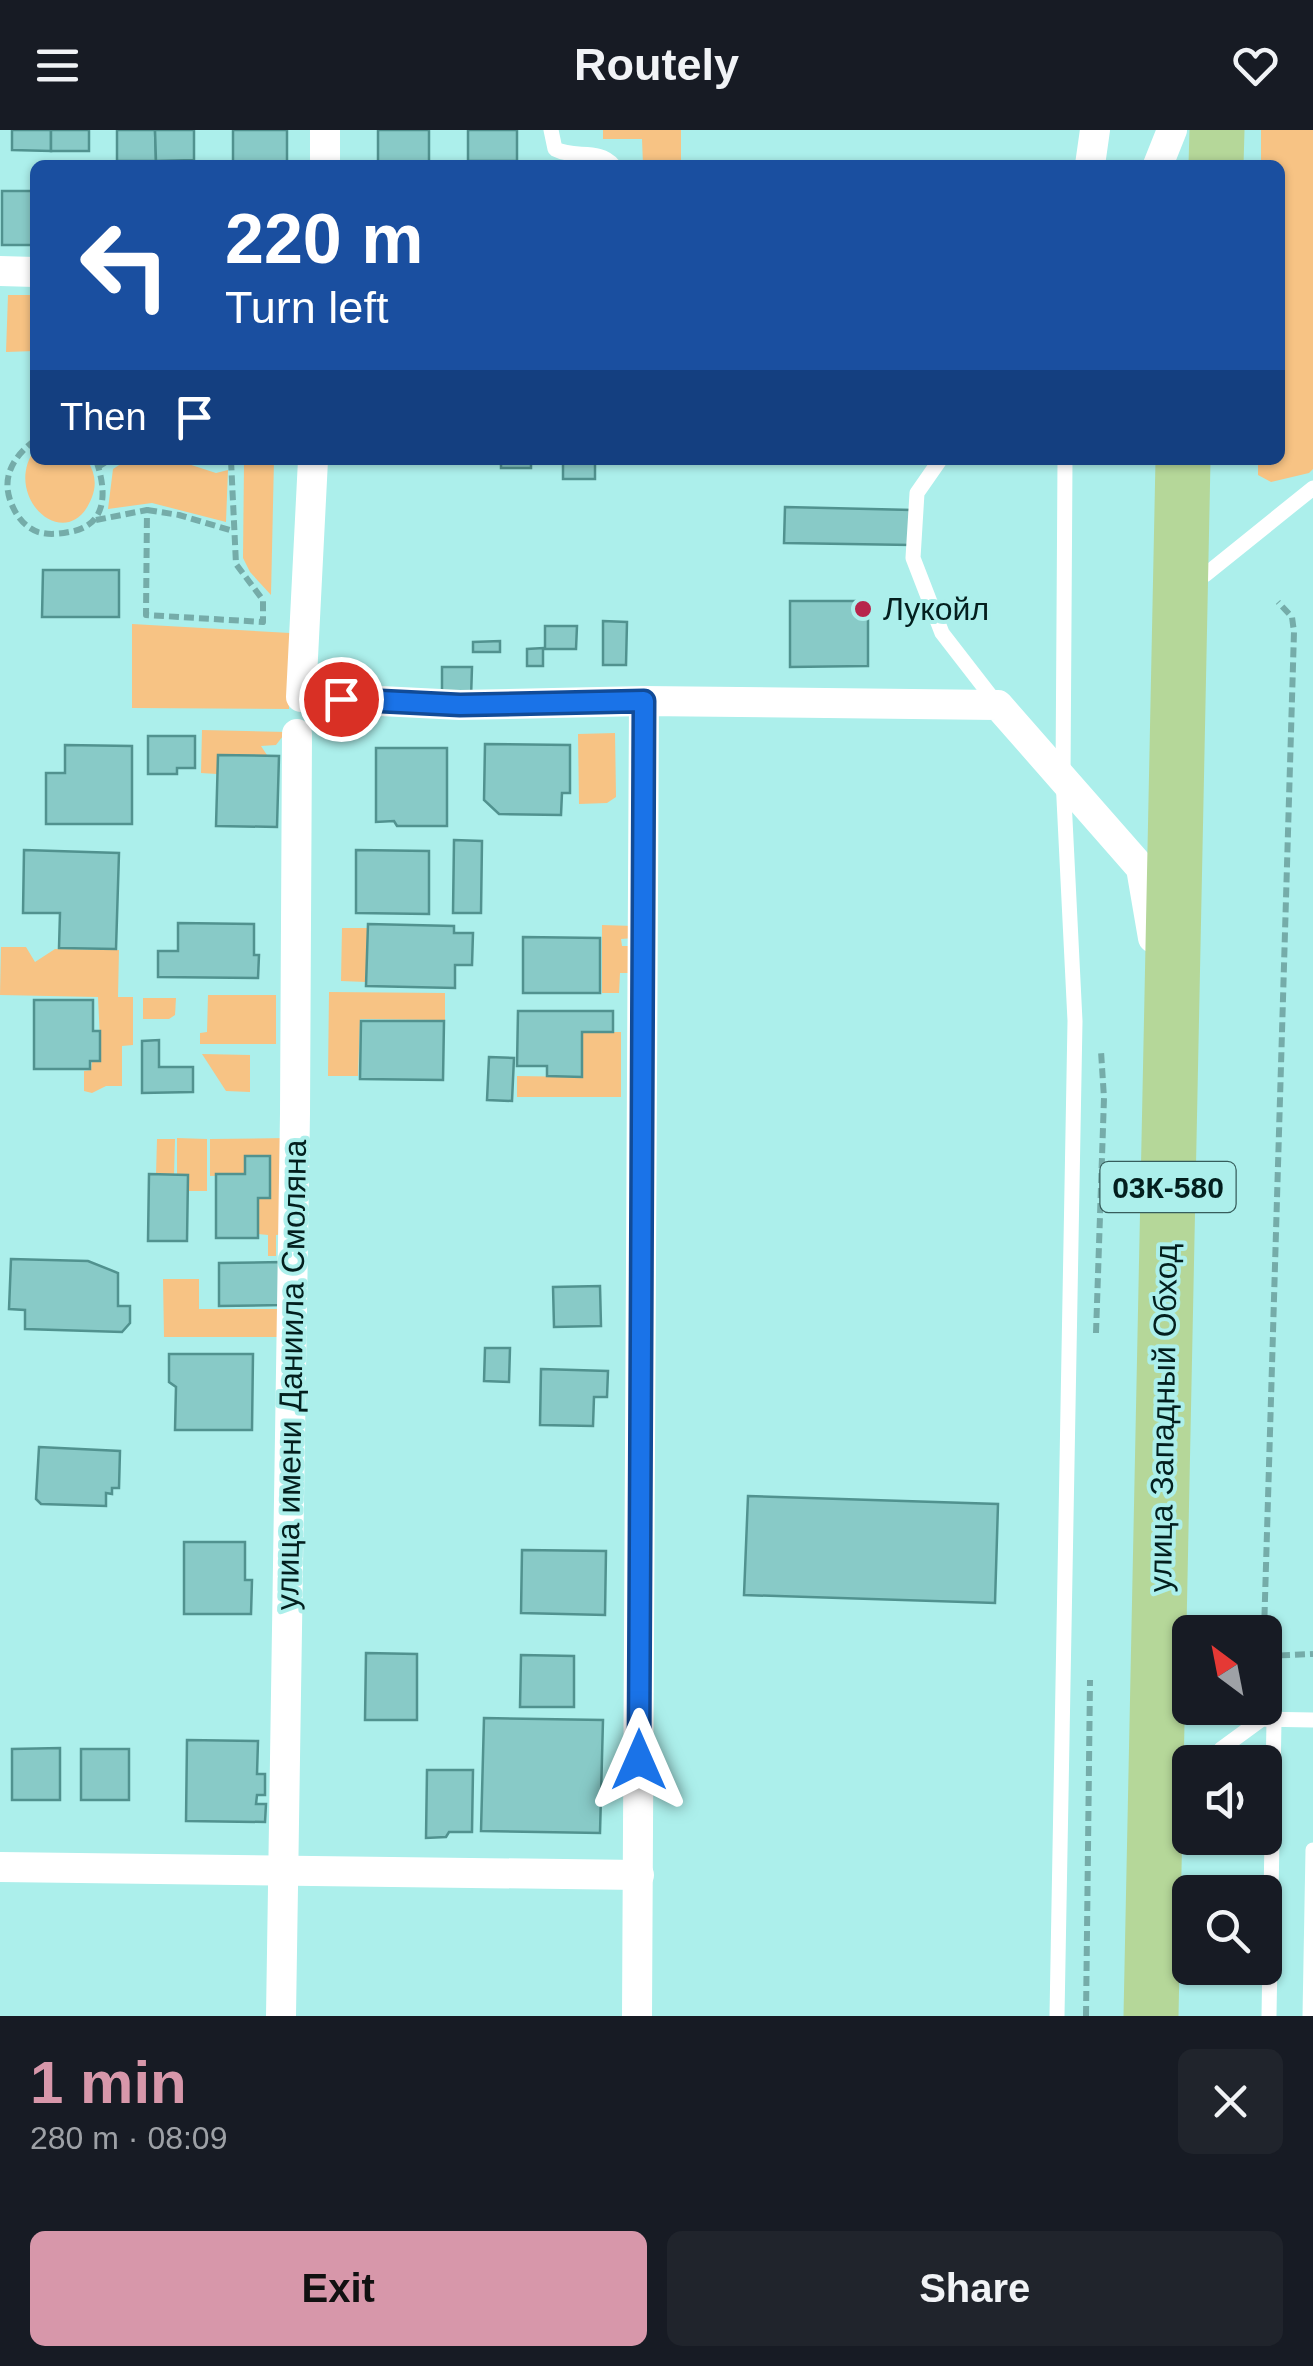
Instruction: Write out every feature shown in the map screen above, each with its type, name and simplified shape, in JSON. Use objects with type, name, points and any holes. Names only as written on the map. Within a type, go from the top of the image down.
[{"type":"highway","points":[[1188,160],[1189,130]]},
{"type":"highway","points":[[1216,160],[1217,130]]},
{"type":"highway","name":"улица Западный Обход","points":[[1151,2016],[1183,465]]},
{"type":"highway","name":"улица Западный Обход","points":[[1192,1615],[1208,465]]},
{"type":"highway","name":"улица Западный Обход","points":[[1183,2016],[1187,1855]]},
{"type":"street","points":[[325,130],[325,160]]},
{"type":"street","points":[[1091,160],[1095,130]]},
{"type":"street","points":[[1160,160],[1172,130]]},
{"type":"street","points":[[0,272],[30,272]]},
{"type":"street","points":[[312,465],[302,697],[460,705],[644,701],[998,705],[1141,868],[1160,978],[1158,1064],[1169,1132]]},
{"type":"street","points":[[637,2016],[644,701]]},
{"type":"street","name":"улица имени Даниила Смоляна","points":[[281,2016],[297,734]]},
{"type":"street","points":[[0,1867],[639,1875]]},
{"type":"lane","points":[[551,130],[555,149],[565,154],[600,155],[606,160]]},
{"type":"lane","points":[[936,465],[917,492],[913,558],[942,633],[998,705]]},
{"type":"lane","points":[[1057,2016],[1075,1021],[1063,779],[1065,465]]},
{"type":"lane","points":[[1205,575],[1310,498]]},
{"type":"lane","points":[[1282,1720],[1313,1720]]},
{"type":"lane","points":[[1226,1745],[1259,1725]]},
{"type":"lane","points":[[1268,1725],[1268,2016]]},
{"type":"lane","points":[[1310,2016],[1313,1850]]},
{"type":"path","points":[[30,444],[18,454],[6,478],[6,492],[18,518],[40,532],[80,530],[96,520],[147,510],[234,532]]},
{"type":"path","points":[[96,520],[102,510],[103,495],[97,465]]},
{"type":"path","points":[[147,510],[146,615],[262,622],[262,600],[236,564],[231,465]]},
{"type":"path","points":[[1265,1615],[1294,632],[1292,618],[1278,602]]},
{"type":"path","points":[[1282,1655],[1313,1654]]},
{"type":"shaded area","points":[[603,130],[681,130],[681,160],[643,160],[642,139],[603,139]]},
{"type":"shaded area","points":[[1261,130],[1313,130],[1313,469],[1271,482],[1258,475],[1258,465],[1285,465],[1285,160],[1261,160]]},
{"type":"shaded area","points":[[8,295],[30,295],[30,351],[6,352]]},
{"type":"shaded area","points":[[30,460],[30,465],[90,465],[95,483],[82,514],[68,522],[55,522],[42,514],[26,486]]},
{"type":"shaded area","points":[[119,465],[191,465],[216,473],[228,470],[226,522],[152,503],[108,509],[113,469]]},
{"type":"shaded area","points":[[244,465],[274,465],[271,595],[243,558]]},
{"type":"shaded area","points":[[132,624],[290,633],[289,709],[132,708]]},
{"type":"shaded area","points":[[202,730],[286,732],[276,745],[261,746],[267,755],[218,754],[217,774],[201,773]]},
{"type":"shaded area","points":[[615,733],[616,797],[607,803],[579,804],[578,734]]},
{"type":"shaded area","points":[[602,925],[634,926],[634,938],[621,939],[622,946],[634,946],[634,973],[620,973],[619,993],[602,993]]},
{"type":"shaded area","points":[[342,928],[368,928],[366,982],[341,981]]},
{"type":"shaded area","points":[[1,947],[26,947],[35,962],[55,949],[119,950],[118,997],[133,997],[133,1045],[122,1046],[122,1086],[106,1086],[92,1093],[84,1091],[84,1071],[91,1070],[92,1062],[101,1061],[98,997],[0,995]]},
{"type":"shaded area","points":[[329,992],[445,993],[445,1020],[360,1019],[358,1076],[328,1076]]},
{"type":"shaded area","points":[[208,995],[276,995],[276,1044],[200,1044],[200,1033],[207,1032]]},
{"type":"shaded area","points":[[143,998],[176,998],[175,1015],[169,1019],[143,1019]]},
{"type":"shaded area","points":[[583,1032],[621,1032],[621,1097],[517,1097],[517,1076],[582,1077]]},
{"type":"shaded area","points":[[202,1054],[250,1055],[250,1092],[226,1091]]},
{"type":"shaded area","points":[[177,1138],[207,1139],[207,1191],[188,1191],[189,1174],[177,1174]]},
{"type":"shaded area","points":[[288,1138],[289,1234],[276,1235],[276,1256],[268,1256],[268,1235],[258,1234],[258,1199],[270,1198],[246,1175],[210,1176],[210,1139]]},
{"type":"shaded area","points":[[157,1139],[175,1139],[174,1175],[156,1175]]},
{"type":"shaded area","points":[[163,1279],[199,1279],[199,1309],[277,1309],[277,1337],[164,1337]]},
{"type":"building","points":[[12,130],[51,130],[51,151],[12,150]]},
{"type":"building","points":[[51,130],[89,130],[89,151],[51,151]]},
{"type":"building","points":[[117,130],[155,130],[156,160],[117,160]]},
{"type":"building","points":[[155,130],[194,130],[194,160],[156,160]]},
{"type":"building","points":[[233,130],[287,130],[287,160],[233,160]]},
{"type":"building","points":[[378,130],[429,130],[429,160],[378,160]]},
{"type":"building","points":[[468,130],[517,130],[517,160],[468,160]]},
{"type":"building","points":[[2,191],[30,191],[30,245],[2,245]]},
{"type":"building","points":[[501,465],[531,465],[531,468]]},
{"type":"building","points":[[563,465],[595,465],[595,479],[563,479]]},
{"type":"building","points":[[785,507],[912,510],[911,545],[784,543]]},
{"type":"building","points":[[43,570],[119,570],[119,617],[42,617]]},
{"type":"building","points":[[790,601],[868,601],[868,666],[790,667]]},
{"type":"building","points":[[603,621],[627,622],[626,665],[603,665]]},
{"type":"building","points":[[545,626],[577,626],[576,649],[545,649]]},
{"type":"building","points":[[500,641],[500,652],[473,652],[473,642]]},
{"type":"building","points":[[543,648],[543,666],[527,666],[527,649]]},
{"type":"building","points":[[442,667],[472,667],[471,698],[442,698]]},
{"type":"building","points":[[148,736],[195,736],[195,768],[177,768],[177,774],[148,774]]},
{"type":"building","points":[[485,744],[570,745],[570,793],[562,793],[561,815],[499,814],[484,800]]},
{"type":"building","points":[[65,745],[132,746],[132,824],[46,824],[46,773],[65,773]]},
{"type":"building","points":[[376,748],[447,748],[447,826],[376,822]]},
{"type":"building","points":[[218,755],[279,756],[277,827],[216,826]]},
{"type":"building","points":[[454,840],[482,841],[481,913],[453,913]]},
{"type":"building","points":[[24,850],[119,853],[116,949],[59,948],[60,913],[23,913]]},
{"type":"building","points":[[356,850],[429,851],[429,914],[356,913]]},
{"type":"building","points":[[178,923],[254,924],[258,978],[158,977],[158,951],[178,951]]},
{"type":"building","points":[[368,924],[454,926],[454,933],[473,933],[472,965],[455,965],[455,988],[366,986]]},
{"type":"building","points":[[523,937],[600,938],[600,993],[523,993]]},
{"type":"building","points":[[34,1000],[93,1000],[93,1031],[100,1031],[100,1061],[90,1061],[90,1069],[34,1069]]},
{"type":"building","points":[[518,1011],[613,1011],[613,1032],[582,1032],[582,1077],[547,1076],[547,1066],[517,1066]]},
{"type":"building","points":[[361,1021],[444,1021],[443,1080],[360,1079]]},
{"type":"building","points":[[159,1040],[159,1067],[193,1067],[193,1092],[142,1093],[142,1041]]},
{"type":"building","points":[[489,1057],[514,1058],[512,1101],[487,1100]]},
{"type":"building","points":[[245,1156],[270,1156],[270,1198],[258,1198],[258,1238],[216,1238],[216,1174],[245,1174]]},
{"type":"building","points":[[149,1174],[188,1175],[187,1241],[148,1241]]},
{"type":"building","points":[[11,1259],[88,1261],[118,1273],[118,1306],[130,1306],[130,1323],[122,1332],[25,1329],[25,1310],[9,1309]]},
{"type":"building","points":[[283,1262],[283,1305],[219,1306],[219,1263]]},
{"type":"building","points":[[600,1286],[601,1326],[554,1327],[553,1287]]},
{"type":"building","points":[[485,1348],[510,1348],[509,1382],[484,1381]]},
{"type":"building","points":[[169,1354],[253,1354],[252,1430],[175,1430],[176,1387],[169,1382]]},
{"type":"building","points":[[541,1369],[608,1371],[607,1397],[594,1397],[593,1426],[540,1425]]},
{"type":"building","points":[[39,1447],[120,1451],[119,1488],[112,1488],[112,1494],[106,1493],[106,1506],[41,1504],[36,1499]]},
{"type":"building","points":[[748,1496],[998,1504],[995,1603],[744,1595]]},
{"type":"building","points":[[184,1542],[245,1542],[245,1580],[252,1580],[251,1614],[184,1614]]},
{"type":"building","points":[[522,1550],[606,1551],[605,1615],[521,1613]]},
{"type":"building","points":[[366,1653],[417,1654],[417,1720],[365,1720]]},
{"type":"building","points":[[521,1655],[574,1656],[574,1707],[520,1707]]},
{"type":"building","points":[[484,1718],[603,1720],[600,1833],[481,1831]]},
{"type":"building","points":[[187,1740],[258,1741],[257,1774],[265,1774],[265,1795],[257,1795],[256,1804],[266,1804],[265,1822],[186,1821]]},
{"type":"building","points":[[60,1748],[60,1800],[12,1800],[12,1749]]},
{"type":"building","points":[[81,1749],[129,1749],[129,1800],[81,1800]]},
{"type":"building","points":[[427,1770],[473,1770],[472,1832],[426,1838]]},
{"type":"place","name":"Лукойл","points":[[863,609]]},
{"type":"route","points":[[341,699],[460,705],[644,701],[639,1760]]}]
